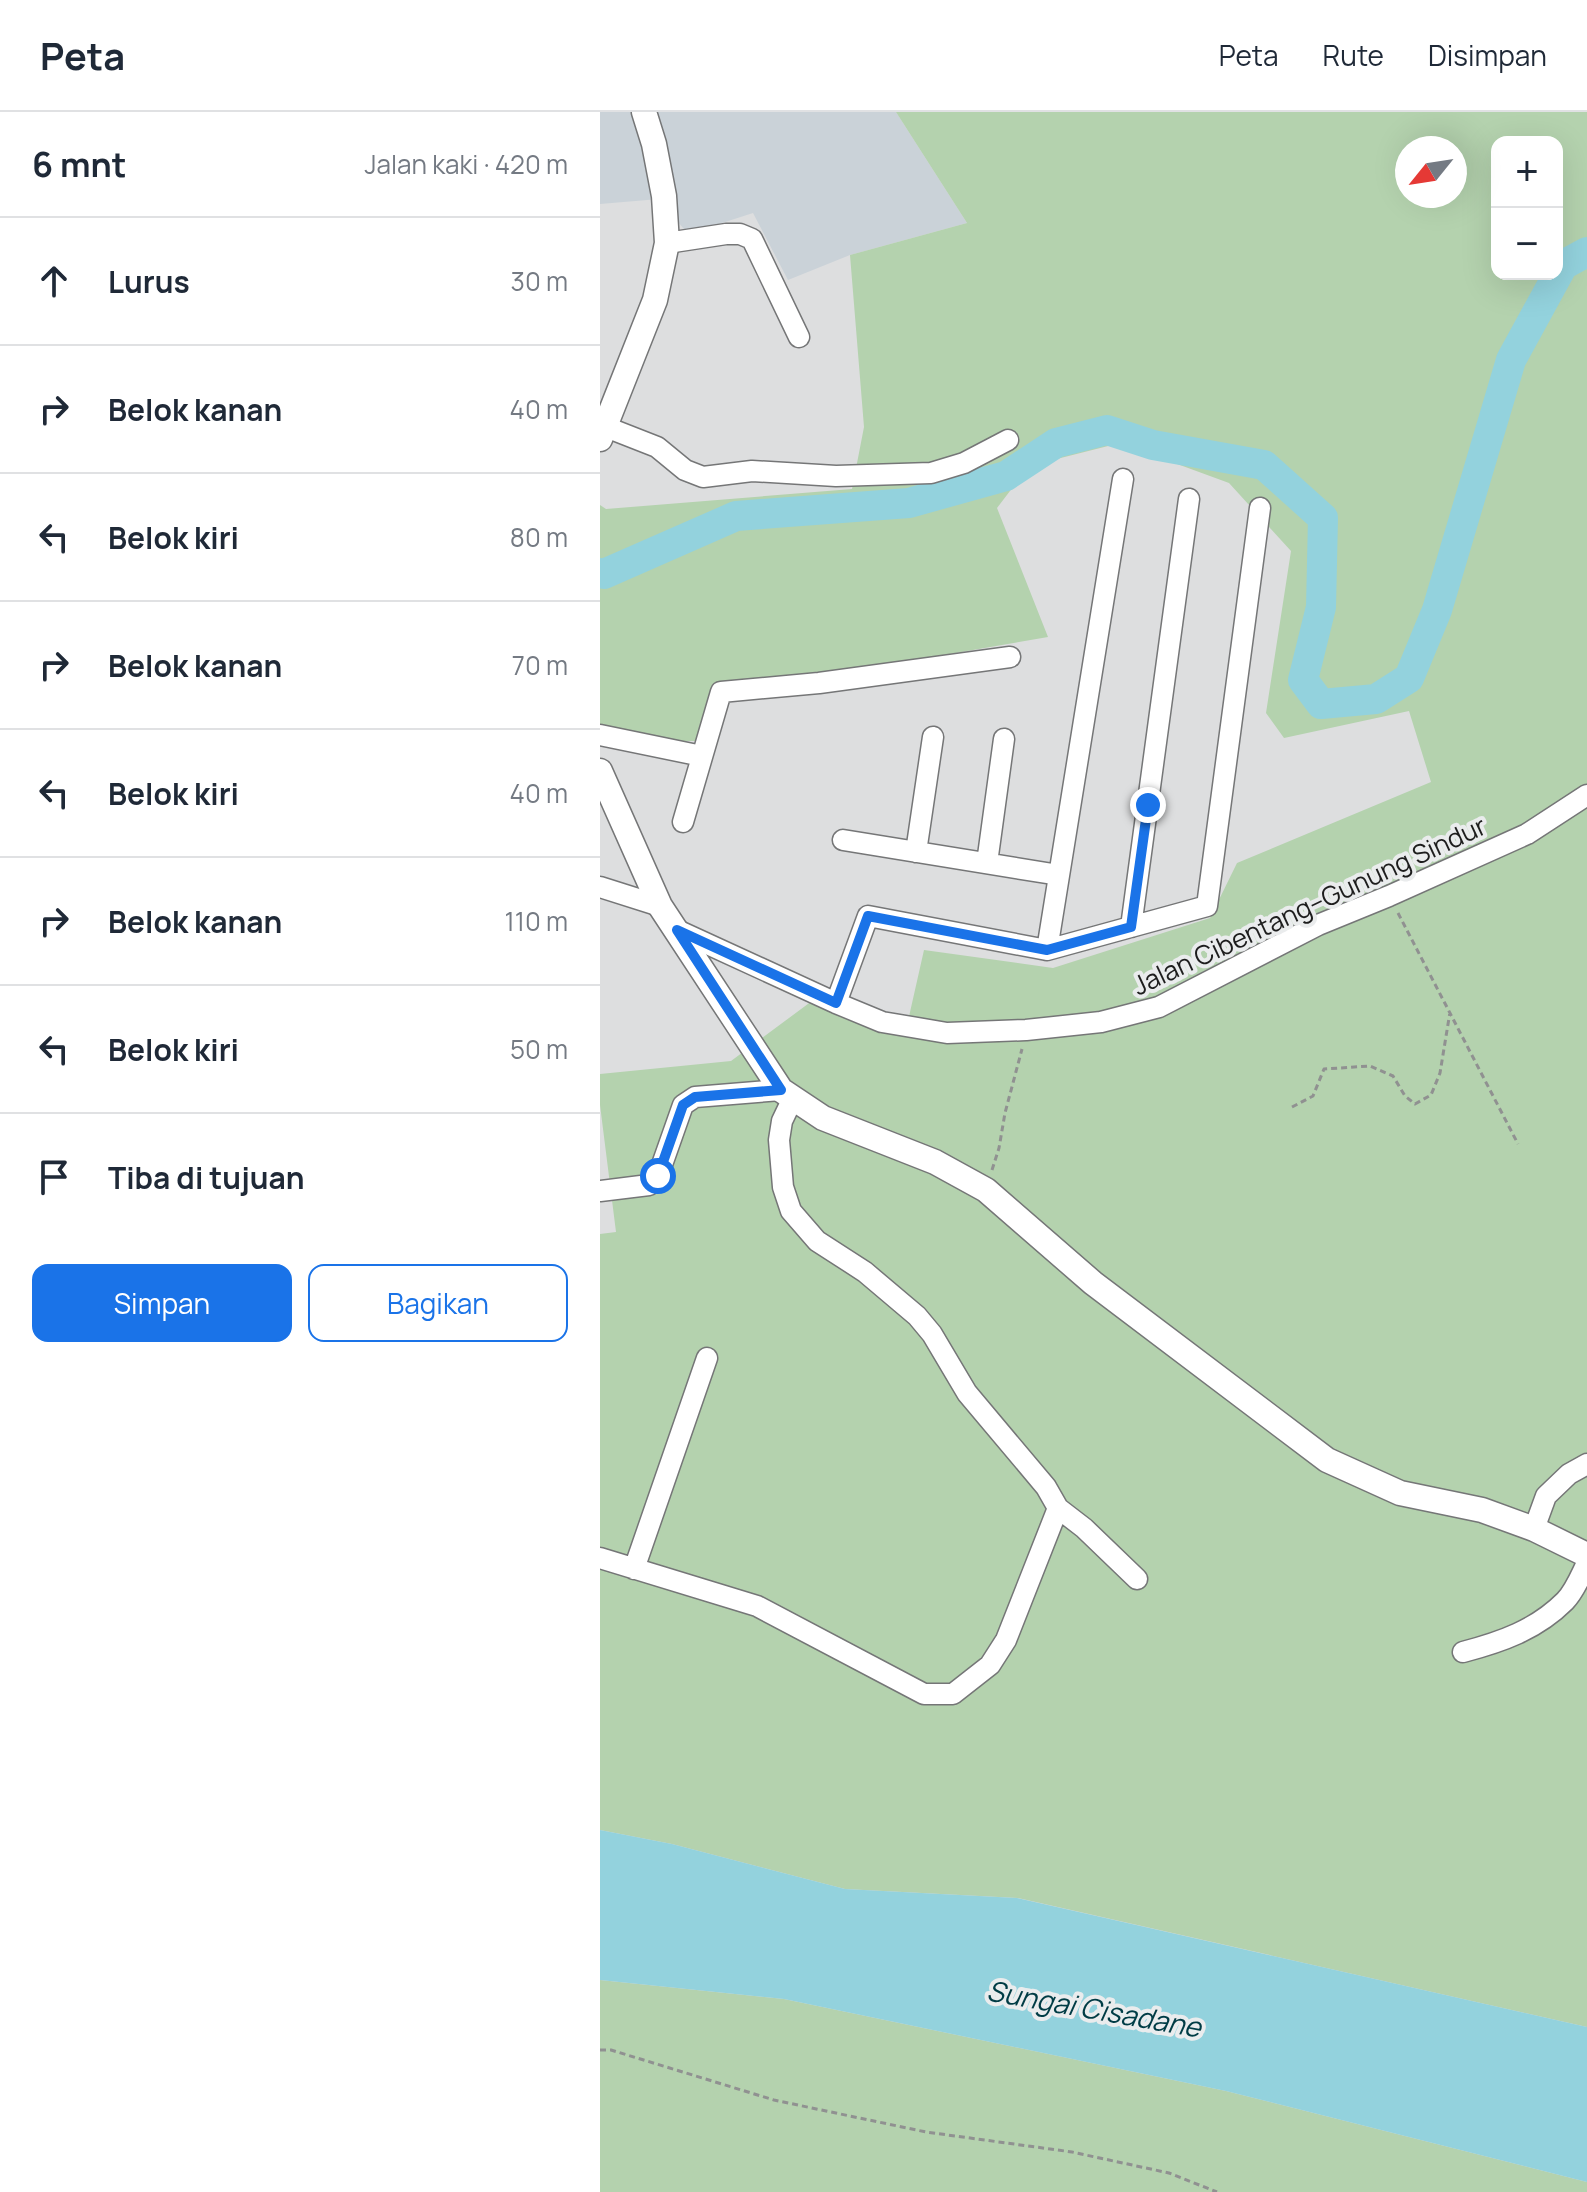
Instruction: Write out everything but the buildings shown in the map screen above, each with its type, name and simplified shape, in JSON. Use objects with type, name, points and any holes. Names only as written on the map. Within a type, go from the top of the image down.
[{"type":"main road","points":[[603,433],[655,300],[667,243],[664,196],[644,112]]},
{"type":"main road","points":[[600,771],[660,906],[787,1094],[823,1118],[935,1162],[986,1190],[1093,1283],[1327,1460],[1400,1493],[1482,1510],[1534,1529],[1587,1555]]},
{"type":"street","points":[[667,243],[726,234],[740,234],[752,239],[799,337]]},
{"type":"street","points":[[603,433],[657,447],[685,470],[703,477],[752,471],[836,476],[931,473],[964,463],[1008,440]]},
{"type":"street","points":[[1047,950],[1123,479]]},
{"type":"street","points":[[1131,927],[1189,499]]},
{"type":"street","points":[[836,1003],[868,916],[1047,950],[1207,906],[1260,508]]},
{"type":"street","points":[[683,822],[721,692],[819,683],[1010,657]]},
{"type":"street","points":[[600,735],[702,756]]},
{"type":"street","points":[[916,852],[933,737]]},
{"type":"street","points":[[987,863],[1004,739]]},
{"type":"street","name":"Jalan Cibentang–Gunung Sindur","points":[[677,930],[882,1022],[947,1033],[1026,1030],[1101,1022],[1159,1007],[1318,925],[1527,834],[1587,795]]},
{"type":"street","points":[[843,840],[1059,875]]},
{"type":"street","points":[[600,887],[660,906]]},
{"type":"street","points":[[600,1191],[649,1185],[658,1176],[683,1105],[695,1097],[787,1094],[779,1140],[783,1187],[791,1211],[817,1241],[865,1272],[917,1316],[932,1334],[967,1393],[1046,1487],[1058,1508],[1084,1528],[1137,1579]]},
{"type":"street","points":[[634,1569],[707,1358]]},
{"type":"street","points":[[1534,1529],[1546,1496],[1569,1474],[1587,1464]]},
{"type":"street","points":[[600,1558],[757,1606],[924,1694],[953,1694],[990,1665],[1006,1640],[1058,1508]]},
{"type":"street","points":[[1463,1652],[1500,1643],[1538,1623],[1566,1600],[1587,1563]]},
{"type":"path","points":[[1389,896],[1518,1144]]},
{"type":"path","points":[[1292,1107],[1313,1096],[1324,1069],[1370,1066],[1393,1076],[1405,1096],[1415,1104],[1431,1095],[1440,1073],[1450,1012]]},
{"type":"path","points":[[986,1190],[999,1148],[1026,1030]]},
{"type":"path","points":[[600,2050],[611,2050],[774,2100],[926,2132],[1072,2152],[1169,2173],[1217,2192]]},
{"type":"shaded area","points":[[600,112],[896,112],[967,223],[850,255],[788,280],[753,213],[688,234],[659,199],[600,204]]},
{"type":"green space","points":[[896,112],[1587,112],[1587,2027],[1018,1898],[845,1889],[672,1844],[600,1830],[600,1234],[616,1232],[600,1105],[600,1074],[731,1061],[820,995],[908,1021],[924,950],[1053,968],[1210,918],[1237,863],[1431,782],[1409,711],[1284,738],[1266,713],[1291,551],[1229,483],[1120,443],[1029,466],[997,508],[1048,637],[722,693],[701,741],[607,741],[600,729],[600,505],[606,509],[852,489],[864,427],[850,255],[967,223]]},
{"type":"green space","points":[[600,1980],[784,1999],[1226,2091],[1587,2182],[1587,2192],[600,2192]]},
{"type":"water","name":"Sungai Cisadane","points":[[600,1830],[672,1844],[845,1889],[1017,1898],[1587,2027],[1587,2182],[1226,2091],[784,1999],[600,1980]]},
{"type":"waterway","points":[[600,573],[604,574],[736,516],[909,503],[1006,476],[1056,443],[1107,430],[1153,445],[1264,465],[1323,518],[1321,607],[1303,680],[1321,704],[1376,699],[1409,678],[1437,610],[1511,360],[1563,265],[1587,252]]},
{"type":"route","points":[[658,1176],[683,1105],[695,1097],[781,1090],[677,930],[836,1003],[868,916],[1047,950],[1131,927],[1148,805]]}]
